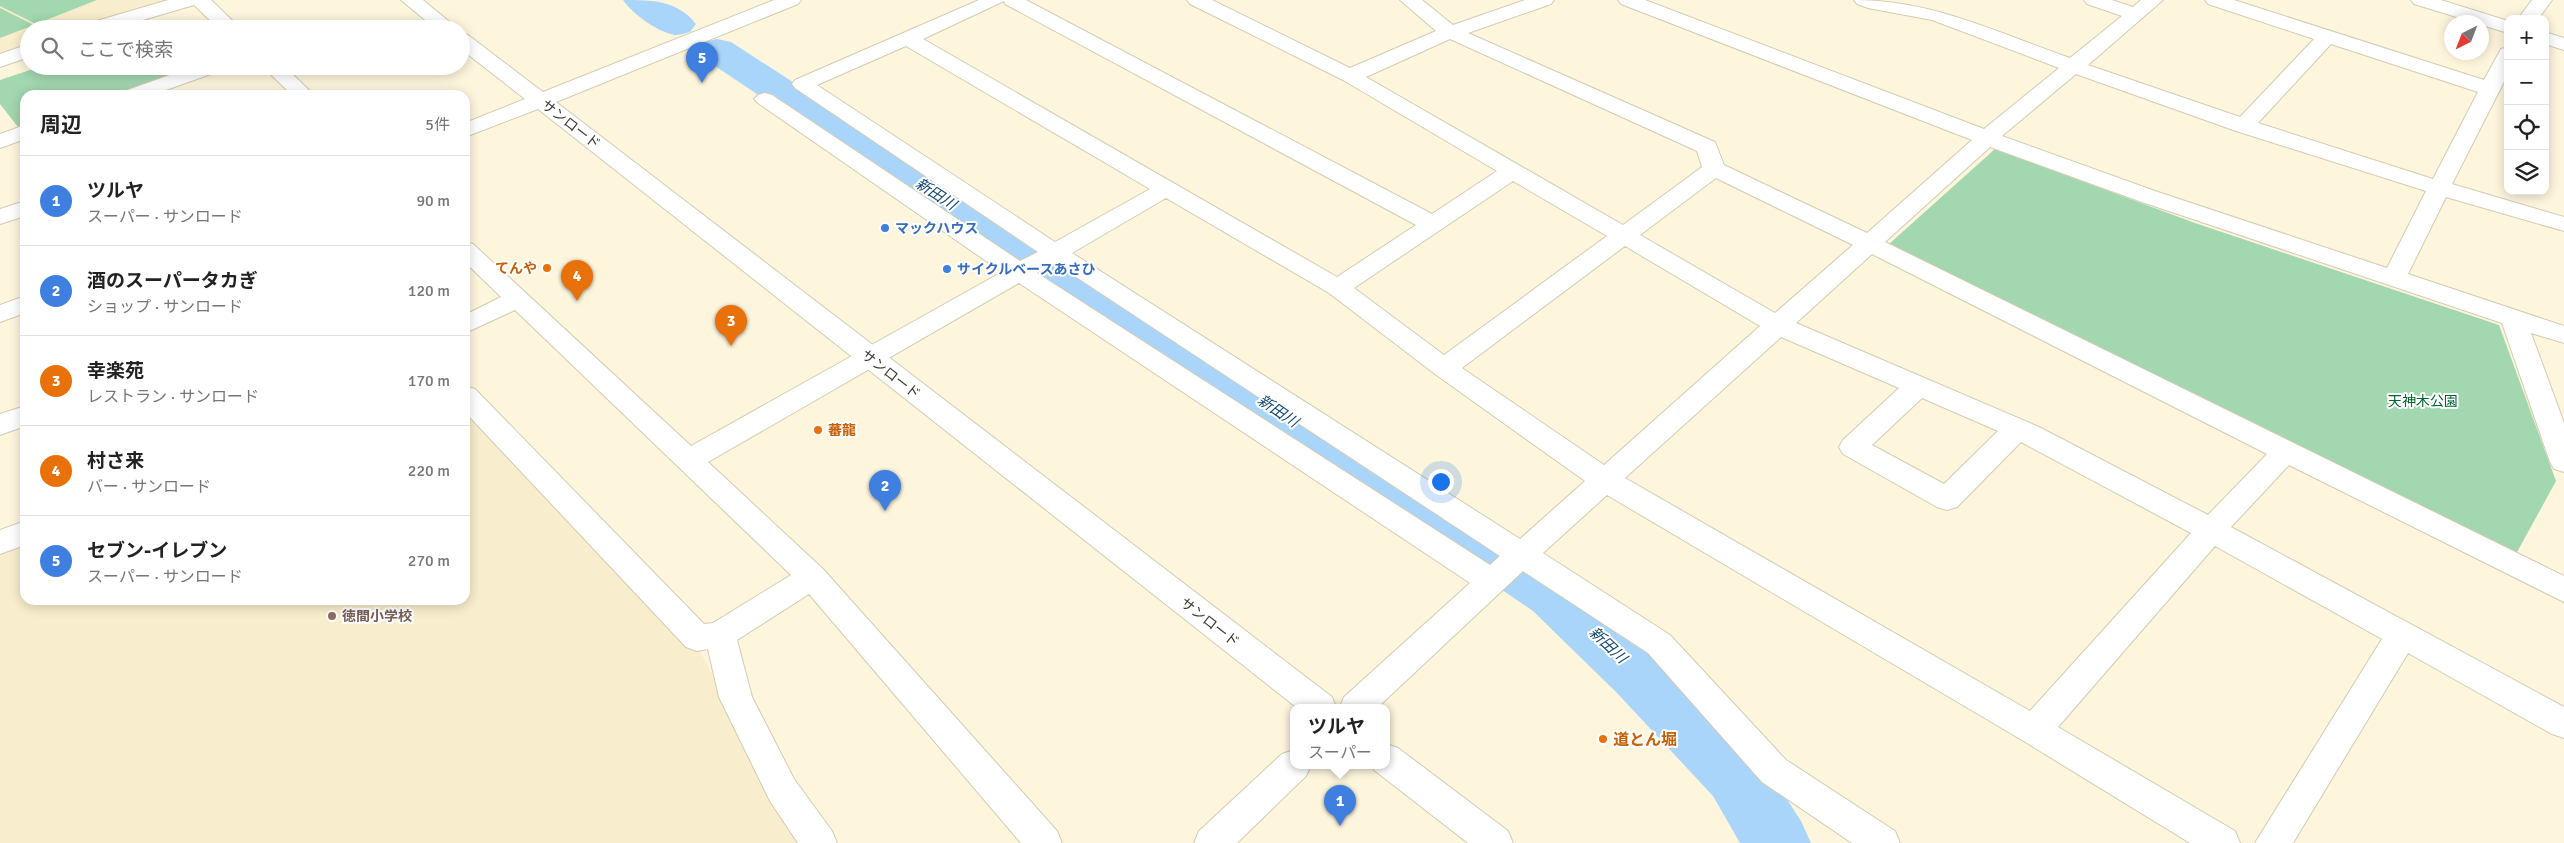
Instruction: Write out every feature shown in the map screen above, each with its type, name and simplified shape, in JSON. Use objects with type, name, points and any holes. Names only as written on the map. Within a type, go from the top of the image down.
[{"type":"street","points":[[121,20],[189,0]]},
{"type":"street","points":[[200,0],[221,20]]},
{"type":"street","points":[[411,0],[437,20]]},
{"type":"street","points":[[470,129],[791,0]]},
{"type":"street","points":[[995,0],[765,99],[1036,261],[1507,569],[1659,644],[1774,771],[1882,843]]},
{"type":"street","points":[[1012,0],[1431,224]]},
{"type":"street","points":[[1197,0],[1350,76],[1777,325],[2017,429],[2211,530],[2564,724]]},
{"type":"street","points":[[1410,0],[1450,32],[1707,147],[1714,169],[1869,243],[2287,450],[2564,590]]},
{"type":"street","points":[[1350,76],[1450,32],[1544,0]]},
{"type":"street","points":[[1628,0],[1987,138],[2147,196],[2514,320],[2564,335]]},
{"type":"street","points":[[1864,0],[1879,6],[1945,18],[2074,67],[2244,126],[2437,189],[2564,224]]},
{"type":"street","points":[[2094,0],[2136,15]]},
{"type":"street","points":[[1359,704],[1605,480],[1987,138],[2153,0]]},
{"type":"street","points":[[2215,0],[2489,89]]},
{"type":"street","points":[[2422,0],[2504,26]]},
{"type":"street","points":[[2531,15],[2542,0]]},
{"type":"street","points":[[2244,126],[2327,37]]},
{"type":"street","points":[[907,38],[1338,288],[1444,368],[1605,480],[2034,730],[2222,843]]},
{"type":"street","points":[[2549,39],[2564,44]]},
{"type":"street","name":"サンロード","points":[[470,46],[1316,704]]},
{"type":"street","points":[[0,61],[20,53]]},
{"type":"street","points":[[2393,279],[2504,60]]},
{"type":"street","points":[[146,90],[189,75]]},
{"type":"street","points":[[282,75],[298,90]]},
{"type":"street","points":[[789,89],[1036,261],[1507,569]]},
{"type":"street","points":[[0,141],[20,134]]},
{"type":"street","points":[[1444,368],[1714,169]]},
{"type":"street","points":[[1338,288],[1512,170]]},
{"type":"street","points":[[690,460],[1166,188]]},
{"type":"street","points":[[0,217],[20,210]]},
{"type":"street","points":[[470,254],[812,577],[1041,842]]},
{"type":"street","points":[[470,322],[517,299]]},
{"type":"street","points":[[0,314],[20,306]]},
{"type":"street","points":[[2514,320],[2564,462]]},
{"type":"street","points":[[1918,386],[1853,447],[1947,499],[2017,429]]},
{"type":"street","points":[[470,401],[697,638],[720,635],[812,577]]},
{"type":"street","points":[[0,425],[20,416]]},
{"type":"street","points":[[2034,730],[2211,530],[2287,450]]},
{"type":"street","points":[[0,544],[20,534]]},
{"type":"street","points":[[720,635],[736,697],[782,790],[819,843]]},
{"type":"street","points":[[2273,843],[2402,635]]},
{"type":"street","points":[[1390,761],[1495,843]]},
{"type":"street","points":[[1212,843],[1290,769]]},
{"type":"shaded area","points":[[0,0],[173,0],[103,20],[20,20],[20,47],[0,55]]},
{"type":"shaded area","name":"徳間小学校","points":[[470,416],[701,653],[774,795],[810,843],[0,843],[0,555],[20,545],[20,605],[470,605]]},
{"type":"green space","points":[[0,0],[97,0],[46,20],[28,20],[0,6]]},
{"type":"green space","points":[[0,8],[24,20],[20,20],[20,30],[0,38]]},
{"type":"green space","points":[[20,73],[20,75],[169,75],[126,90],[20,90],[20,126],[18,127],[0,104],[0,80]]},
{"type":"green space","name":"天神木公園","points":[[1995,149],[2195,223],[2499,325],[2556,481],[2516,554],[1888,245]]},
{"type":"waterway","name":"新田川","points":[[641,0],[677,24]]},
{"type":"waterway","name":"新田川","points":[[717,50],[1036,260],[1197,357],[1554,595],[1640,676],[1736,776],[1777,843]]},
{"type":"place","name":"セブン-イレブン","points":[[702,83]]},
{"type":"place","name":"マックハウス","points":[[885,228]]},
{"type":"place","name":"てんや","points":[[547,268]]},
{"type":"place","name":"サイクルベースあさひ","points":[[947,269]]},
{"type":"place","name":"村さ来","points":[[577,301]]},
{"type":"place","name":"幸楽苑","points":[[731,346]]},
{"type":"place","name":"蕃龍","points":[[818,430]]},
{"type":"place","name":"酒のスーパータカぎ","points":[[885,511]]},
{"type":"place","name":"徳間小学校","points":[[332,616]]},
{"type":"place","name":"道とん堀","points":[[1603,739]]},
{"type":"place","name":"ツルヤ","points":[[1340,826]]}]
